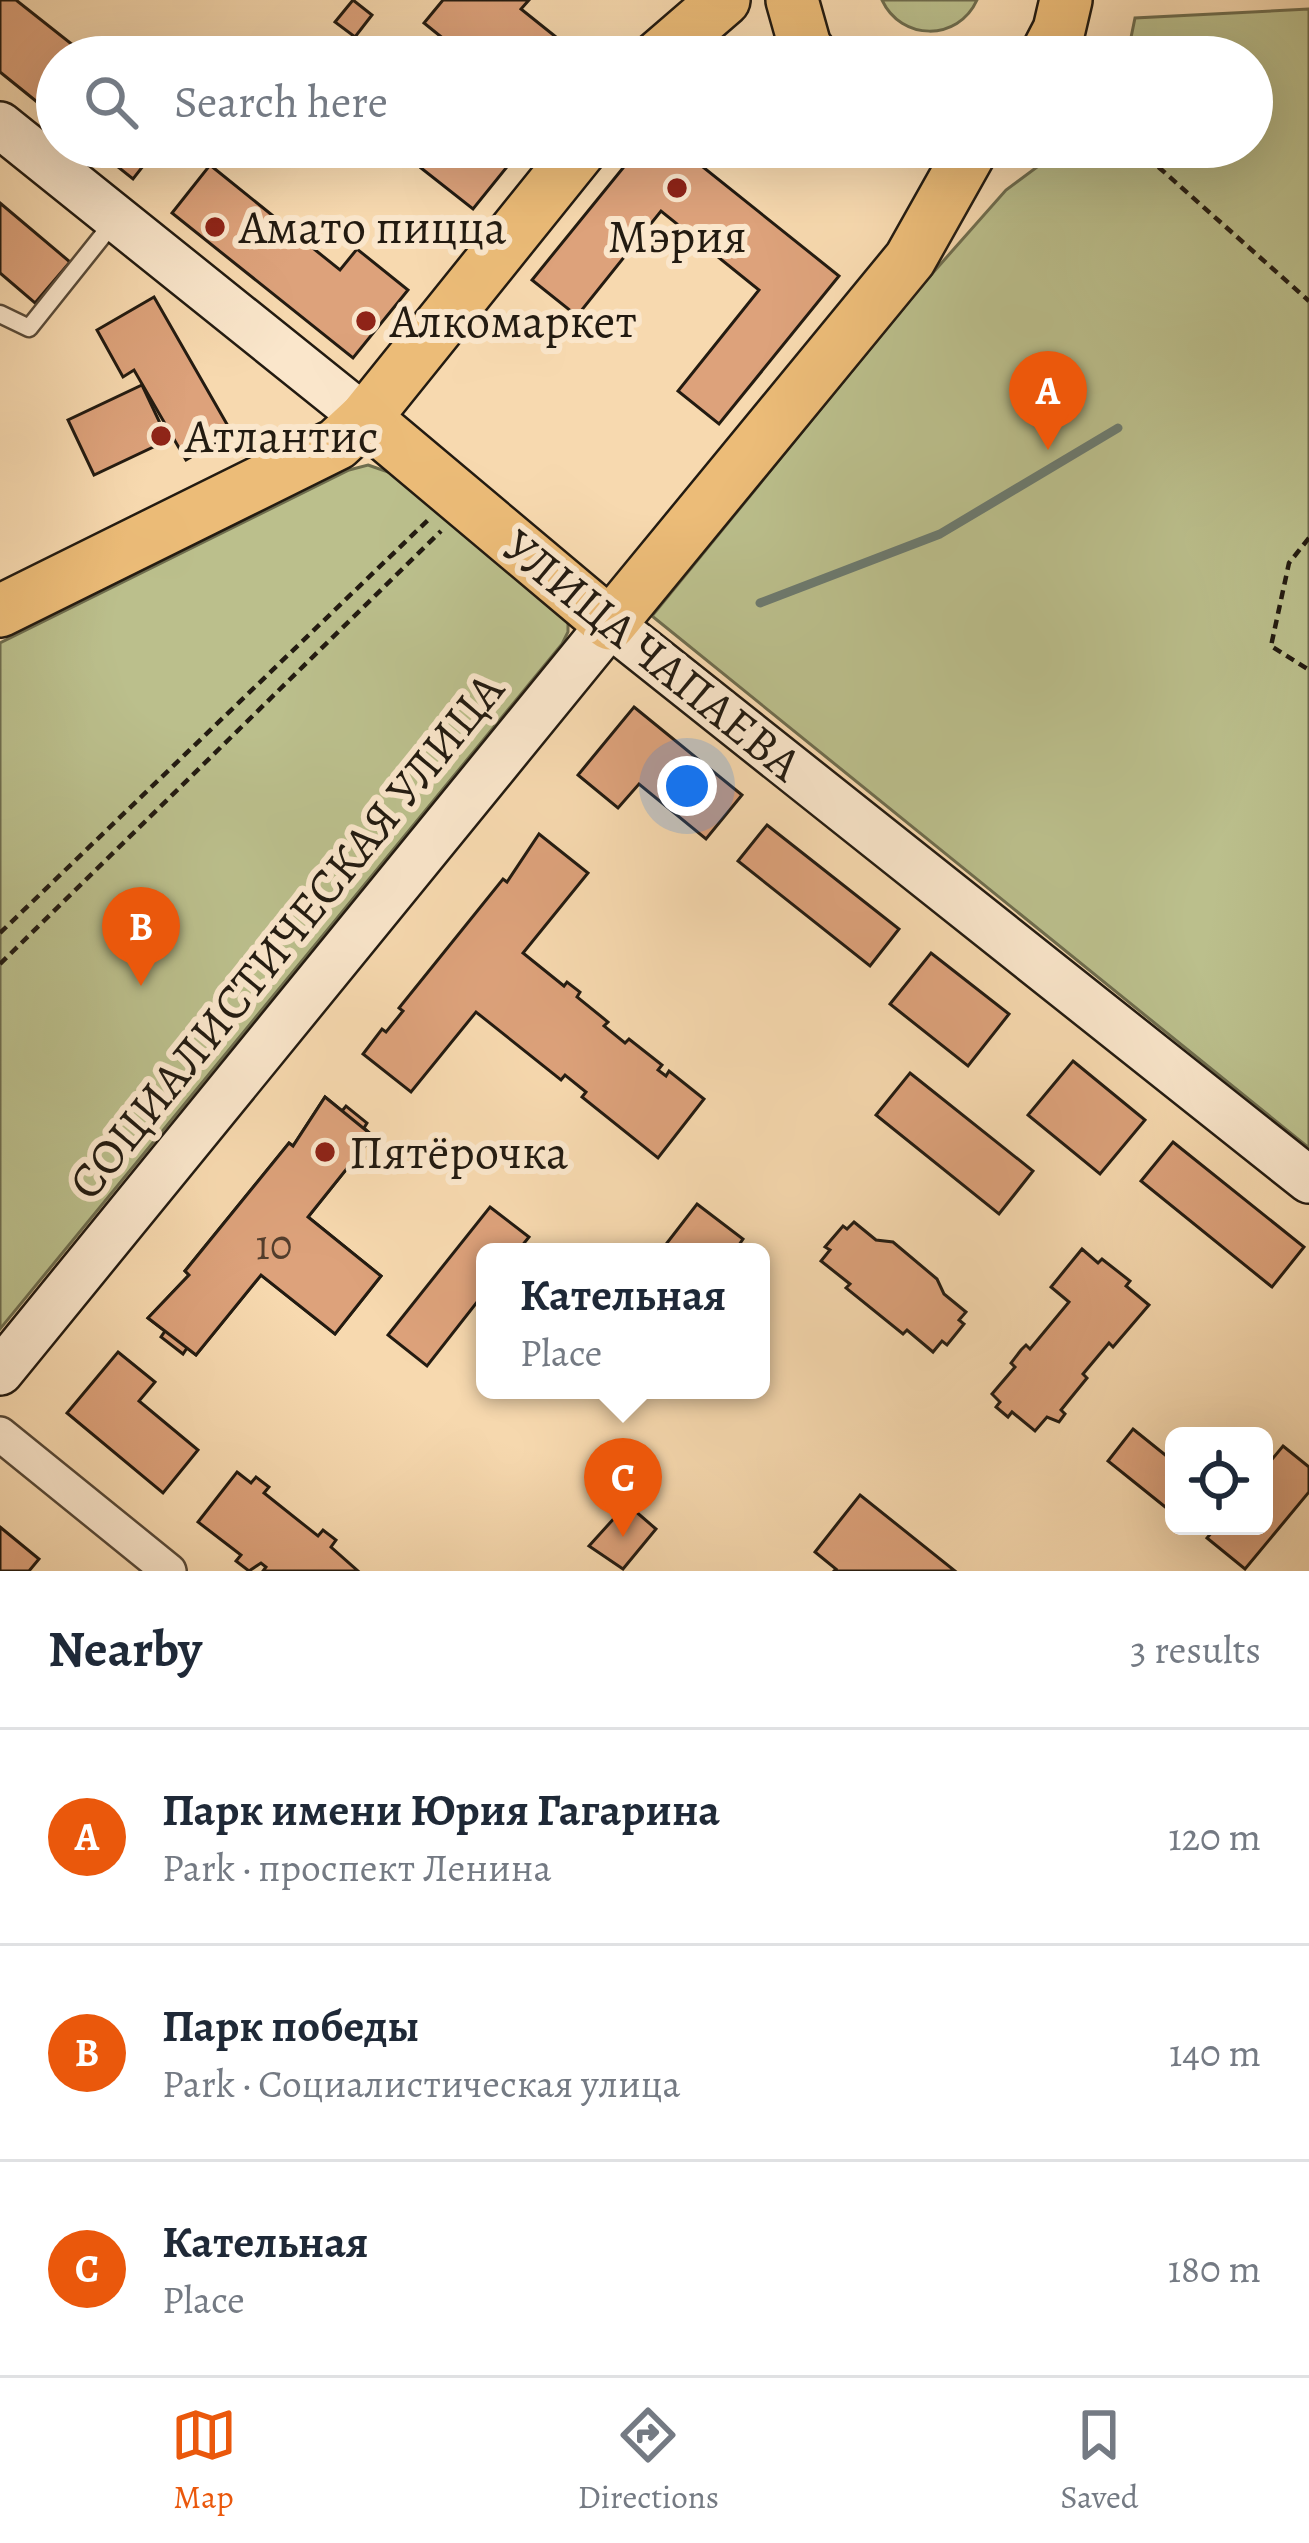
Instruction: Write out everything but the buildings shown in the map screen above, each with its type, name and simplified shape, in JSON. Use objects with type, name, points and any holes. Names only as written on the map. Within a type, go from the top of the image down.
[{"type":"main road","points":[[682,36],[724,0]]},
{"type":"main road","points":[[792,0],[802,36]]},
{"type":"main road","points":[[1057,36],[1066,0]]},
{"type":"main road","points":[[0,611],[337,444],[365,418],[566,168]]},
{"type":"main road","points":[[610,624],[910,259],[961,168]]},
{"type":"main road","name":"УЛИЦА ЧАПАЕВА","points":[[365,418],[610,624]]},
{"type":"street","name":"УЛИЦА ЧАПАЕВА","points":[[0,125],[36,154]]},
{"type":"street","name":"УЛИЦА ЧАПАЕВА","points":[[54,168],[365,418]]},
{"type":"street","name":"УЛИЦА ЧАПАЕВА","points":[[610,624],[1309,1180]]},
{"type":"street","name":"СОЦИАЛИСТИЧЕСКАЯ УЛИЦА","points":[[0,1372],[610,624]]},
{"type":"street","points":[[0,1434],[169,1571]]},
{"type":"lane","points":[[0,314],[29,328],[116,218]]},
{"type":"path","points":[[1160,168],[1309,301]]},
{"type":"path","points":[[0,933],[428,520]]},
{"type":"path","points":[[0,964],[442,531]]},
{"type":"path","points":[[1309,538],[1289,563],[1271,646],[1309,670]]},
{"type":"green space","points":[[882,0],[977,0],[957,23],[930,31],[902,23]]},
{"type":"green space","points":[[1309,9],[1309,1148],[652,616],[923,284],[1006,190],[1036,168],[1273,168],[1273,36],[1131,36],[1135,18]]},
{"type":"green space","points":[[368,465],[397,475],[568,618],[568,632],[0,1329],[0,643],[349,470]]},
{"type":"waterway","points":[[760,603],[940,534],[1118,428]]},
{"type":"place","name":"Мэрия","points":[[677,188]]},
{"type":"place","name":"Амато пицца","points":[[215,227]]},
{"type":"place","name":"Алкомаркет","points":[[366,321]]},
{"type":"place","name":"Атлантис","points":[[161,436]]},
{"type":"place","name":"Парк имени Юрия Гагарина","points":[[1048,450]]},
{"type":"place","name":"Парк победы","points":[[141,986]]},
{"type":"place","name":"Пятёрочка","points":[[325,1152]]},
{"type":"place","name":"Кательная","points":[[623,1537]]}]
